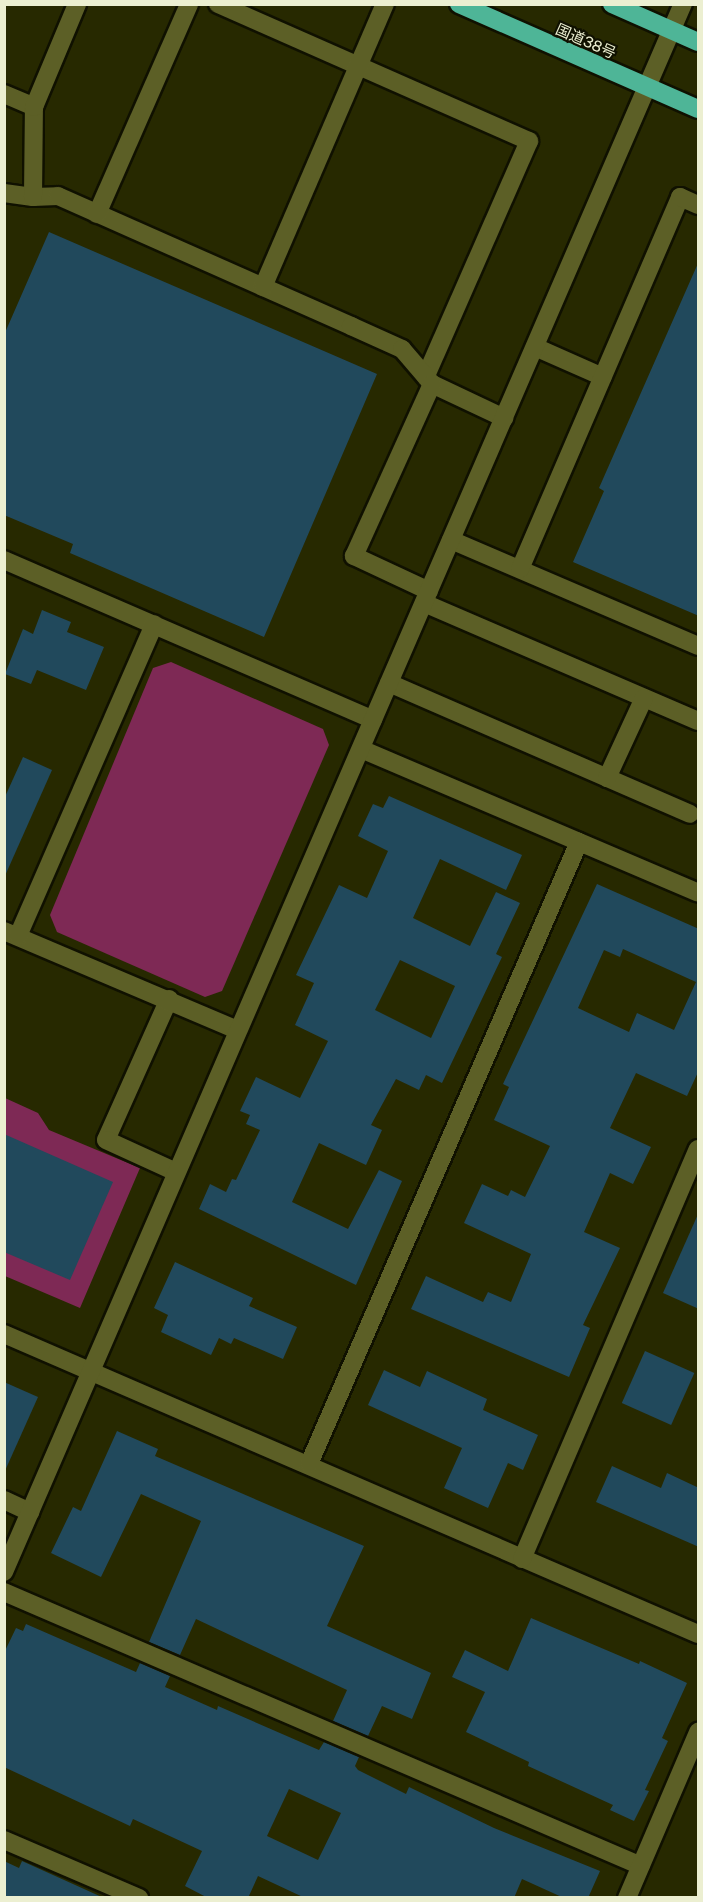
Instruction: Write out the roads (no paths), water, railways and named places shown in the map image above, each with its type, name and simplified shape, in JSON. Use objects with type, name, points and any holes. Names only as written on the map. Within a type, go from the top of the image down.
[{"type":"highway","name":"国道38号","points":[[459,4],[699,109]]},
{"type":"highway","points":[[612,4],[699,42]]},
{"type":"street","points":[[33,197],[34,107],[77,4]]},
{"type":"street","points":[[97,214],[189,4]]},
{"type":"street","points":[[218,4],[530,141],[354,556],[426,597],[644,698],[699,721]]},
{"type":"street","points":[[263,287],[385,4]]},
{"type":"street","points":[[4,1572],[683,4]]},
{"type":"street","points":[[4,94],[34,107]]},
{"type":"street","points":[[4,193],[33,197],[58,196],[402,349],[429,380],[504,418]]},
{"type":"street","points":[[520,569],[680,197],[699,205]]},
{"type":"street","points":[[535,347],[603,377]]},
{"type":"street","points":[[451,540],[699,646]]},
{"type":"street","points":[[4,560],[373,720]]},
{"type":"street","points":[[154,624],[11,934],[169,999],[237,1030]]},
{"type":"street","points":[[389,684],[690,814]]},
{"type":"street","points":[[607,778],[644,698]]},
{"type":"street","points":[[361,749],[699,893]]},
{"type":"street","points":[[309,1464],[579,842]]},
{"type":"street","points":[[169,999],[106,1140],[176,1172]]},
{"type":"street","points":[[522,1559],[699,1149]]},
{"type":"street","points":[[4,1334],[699,1634]]},
{"type":"street","points":[[4,1500],[30,1512]]},
{"type":"street","points":[[4,1592],[640,1866]]},
{"type":"street","points":[[627,1898],[699,1732]]},
{"type":"street","points":[[4,1839],[139,1898]]}]
